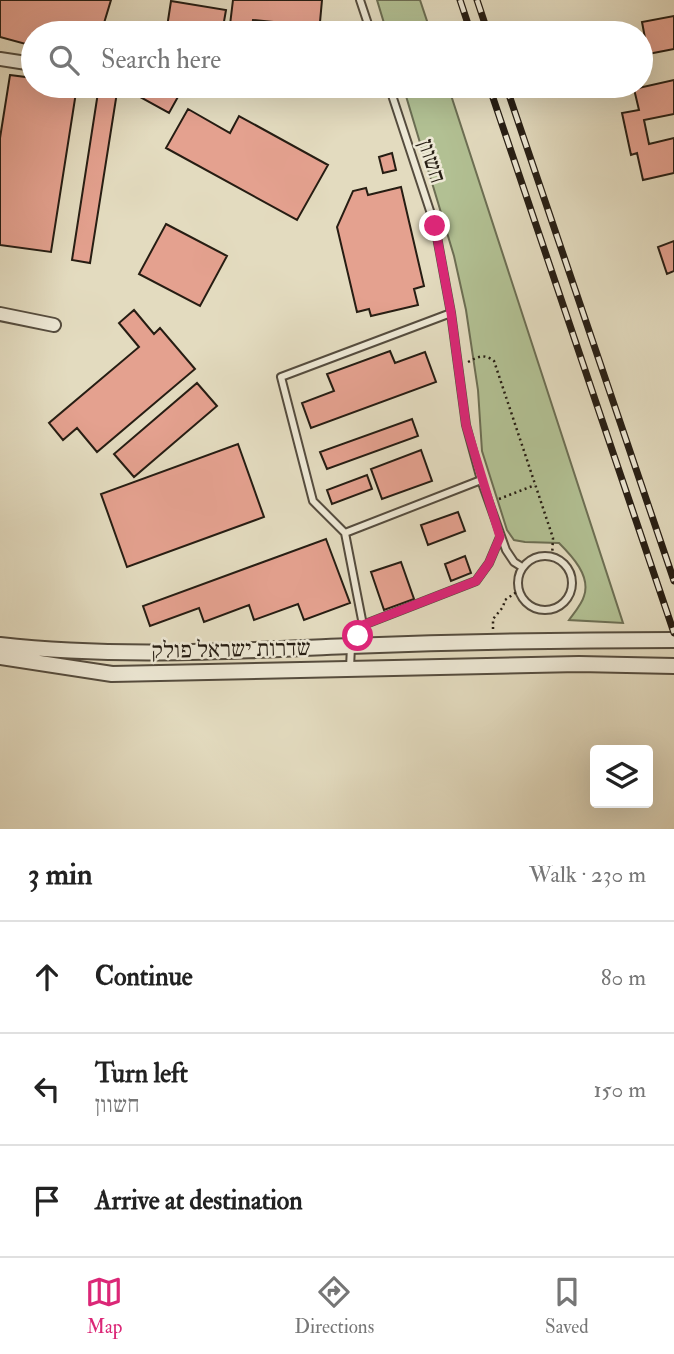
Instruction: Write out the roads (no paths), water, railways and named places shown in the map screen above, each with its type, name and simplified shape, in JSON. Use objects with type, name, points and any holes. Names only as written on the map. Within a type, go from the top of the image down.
[{"type":"street","points":[[0,59],[21,62]]},
{"type":"street","points":[[0,314],[54,325]]},
{"type":"street","name":"שדרות ישראל פולק","points":[[0,645],[41,650],[221,652],[493,641],[674,640]]},
{"type":"street","name":"שדרות ישראל פולק","points":[[0,657],[112,674],[350,668],[674,666]]},
{"type":"lane","points":[[360,0],[367,21]]},
{"type":"lane","name":"חשוון","points":[[393,98],[435,226],[451,313],[466,425],[481,480],[500,537],[514,562],[522,568]]},
{"type":"lane","points":[[363,625],[345,533],[313,501],[281,377],[451,313]]},
{"type":"lane","points":[[345,533],[481,480]]},
{"type":"lane","points":[[350,668],[351,646],[363,625],[476,581],[489,563],[500,537]]},
{"type":"lane","points":[[552,557],[562,562],[571,576],[572,585],[564,602],[547,610],[529,606],[518,591],[517,581],[522,568],[534,558],[552,557]]},
{"type":"railway","points":[[460,0],[467,21]]},
{"type":"railway","points":[[477,0],[484,21]]},
{"type":"railway","points":[[493,98],[674,633]]},
{"type":"railway","points":[[510,98],[674,581]]}]
